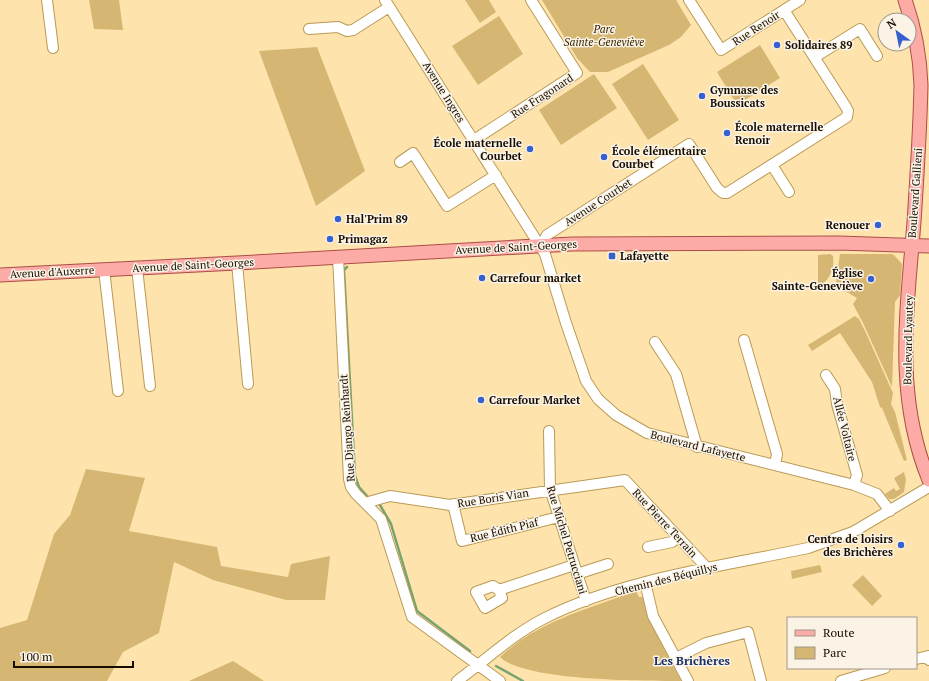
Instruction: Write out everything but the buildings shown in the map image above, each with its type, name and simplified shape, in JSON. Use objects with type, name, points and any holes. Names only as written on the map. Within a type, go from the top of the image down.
[{"type":"main road","name":"Boulevard Gallieni","points":[[905,0],[919,54],[925,115],[911,244]]},
{"type":"main road","name":"Avenue de Saint-Georges","points":[[104,269],[541,246],[667,243],[911,244],[929,246]]},
{"type":"main road","name":"Boulevard Lyautey","points":[[911,244],[906,384],[910,420],[929,480]]},
{"type":"main road","name":"Avenue d'Auxerre","points":[[0,275],[104,269]]},
{"type":"street","points":[[47,0],[53,48]]},
{"type":"street","name":"Rue Fragonard","points":[[474,140],[577,73],[531,0]]},
{"type":"street","name":"Rue Renoir","points":[[690,0],[721,50],[800,0]]},
{"type":"street","points":[[309,29],[338,27],[347,31],[353,30],[387,3]]},
{"type":"street","name":"Avenue Ingres","points":[[387,3],[541,246]]},
{"type":"street","name":"Avenue Courbet","points":[[541,246],[547,235],[689,144],[717,188],[723,193],[731,191],[844,119],[849,114],[846,107],[784,10]]},
{"type":"street","points":[[815,57],[860,29],[877,56]]},
{"type":"street","points":[[400,162],[413,153],[447,206],[496,175]]},
{"type":"street","points":[[772,165],[789,192]]},
{"type":"street","name":"Boulevard Lafayette","points":[[541,246],[545,254],[586,380],[598,399],[616,415],[647,433],[697,447],[854,485],[877,494],[890,511]]},
{"type":"street","name":"Rue Django Reinhardt","points":[[338,257],[349,479],[351,487],[381,519],[412,617],[477,666],[500,681]]},
{"type":"street","points":[[237,263],[248,384]]},
{"type":"street","points":[[137,268],[150,386]]},
{"type":"street","points":[[104,269],[118,391]]},
{"type":"street","points":[[744,340],[777,454],[775,465]]},
{"type":"street","points":[[655,342],[676,374],[697,447]]},
{"type":"street","name":"Allée Voltaire","points":[[826,375],[835,389],[837,404],[856,475],[854,485]]},
{"type":"street","name":"Rue Michel Petrucciani","points":[[549,431],[550,489],[586,601]]},
{"type":"street","name":"Rue Pierre Terrain","points":[[550,489],[625,480],[708,569]]},
{"type":"street","points":[[890,511],[929,487]]},
{"type":"street","name":"Rue Boris Vian","points":[[365,503],[390,496],[453,504],[550,489]]},
{"type":"street","name":"Rue Édith Piaf","points":[[453,504],[462,541],[559,517]]},
{"type":"street","name":"Chemin des Béquillys","points":[[457,681],[509,641],[545,618],[586,601],[645,582],[808,548],[853,532],[890,511]]},
{"type":"street","points":[[648,547],[672,542],[678,537]]},
{"type":"street","points":[[499,590],[576,570],[608,564]]},
{"type":"street","points":[[645,582],[653,616],[688,681]]},
{"type":"street","points":[[676,658],[706,643],[748,632],[761,681]]},
{"type":"street","points":[[917,659],[928,656],[929,660]]},
{"type":"street","points":[[841,681],[855,679],[882,669]]},
{"type":"green space","points":[[89,0],[119,0],[123,30],[94,29]]},
{"type":"green space","points":[[465,0],[489,0],[496,12],[480,23]]},
{"type":"green space","name":"Parc Sainte-Geneviève","points":[[542,0],[676,0],[691,25],[681,37],[669,45],[608,72],[590,72],[577,58]]},
{"type":"green space","points":[[499,16],[523,54],[478,85],[452,46]]},
{"type":"green space","points":[[760,45],[780,78],[737,105],[717,72]]},
{"type":"green space","points":[[317,47],[365,171],[316,206],[259,51]]},
{"type":"green space","points":[[643,64],[679,120],[648,140],[612,84]]},
{"type":"green space","points":[[594,74],[617,108],[561,145],[539,110]]},
{"type":"green space","points":[[830,254],[833,256],[832,270],[828,278],[818,287],[818,255]]},
{"type":"green space","points":[[840,254],[891,254],[894,255],[902,264],[900,295],[895,302],[892,387],[853,304],[857,298],[847,292],[843,292],[836,282]]},
{"type":"green space","points":[[855,316],[859,319],[866,333],[893,393],[891,404],[895,412],[907,460],[904,461],[882,408],[880,407],[872,382],[840,333],[812,351],[808,345]]},
{"type":"green space","points":[[86,469],[145,478],[129,531],[217,547],[221,566],[288,577],[291,564],[330,556],[325,600],[286,600],[213,580],[174,562],[159,633],[123,652],[107,681],[0,681],[0,628],[27,620],[54,534],[70,515]]},
{"type":"green space","points":[[904,472],[906,480],[904,492],[894,499],[889,499],[885,494],[894,488],[896,491],[900,489],[894,478]]},
{"type":"green space","points":[[820,565],[822,572],[792,579],[791,571]]},
{"type":"green space","points":[[863,575],[882,596],[872,606],[852,585]]},
{"type":"green space","points":[[636,591],[639,597],[643,597],[648,618],[681,681],[613,680],[558,675],[533,671],[513,665],[500,657],[531,634],[547,625],[582,610]]},
{"type":"green space","points":[[233,661],[264,681],[189,681]]},
{"type":"waterway","points":[[347,267],[344,270],[355,476],[359,487],[368,497]]},
{"type":"waterway","points":[[380,505],[391,524],[417,611],[470,651]]},
{"type":"waterway","points":[[496,666],[523,681]]},
{"type":"place","name":"Solidaires 89","points":[[777,45]]},
{"type":"place","name":"Gymnase des Boussicats","points":[[702,96]]},
{"type":"place","name":"École maternelle Renoir","points":[[727,133]]},
{"type":"place","name":"École maternelle Courbet","points":[[530,149]]},
{"type":"place","name":"École élémentaire Courbet","points":[[604,157]]},
{"type":"place","name":"Hal'Prim 89","points":[[338,219]]},
{"type":"place","name":"Renouer","points":[[878,225]]},
{"type":"place","name":"Primagaz","points":[[330,239]]},
{"type":"place","name":"Lafayette","points":[[612,256]]},
{"type":"place","name":"Carrefour market","points":[[482,278]]},
{"type":"place","name":"Église Sainte-Geneviève","points":[[871,279]]},
{"type":"place","name":"Carrefour Market","points":[[481,400]]},
{"type":"place","name":"Centre de loisirs des Brichères","points":[[901,545]]},
{"type":"district","name":"Les Brichères","points":[[692,661]]}]
